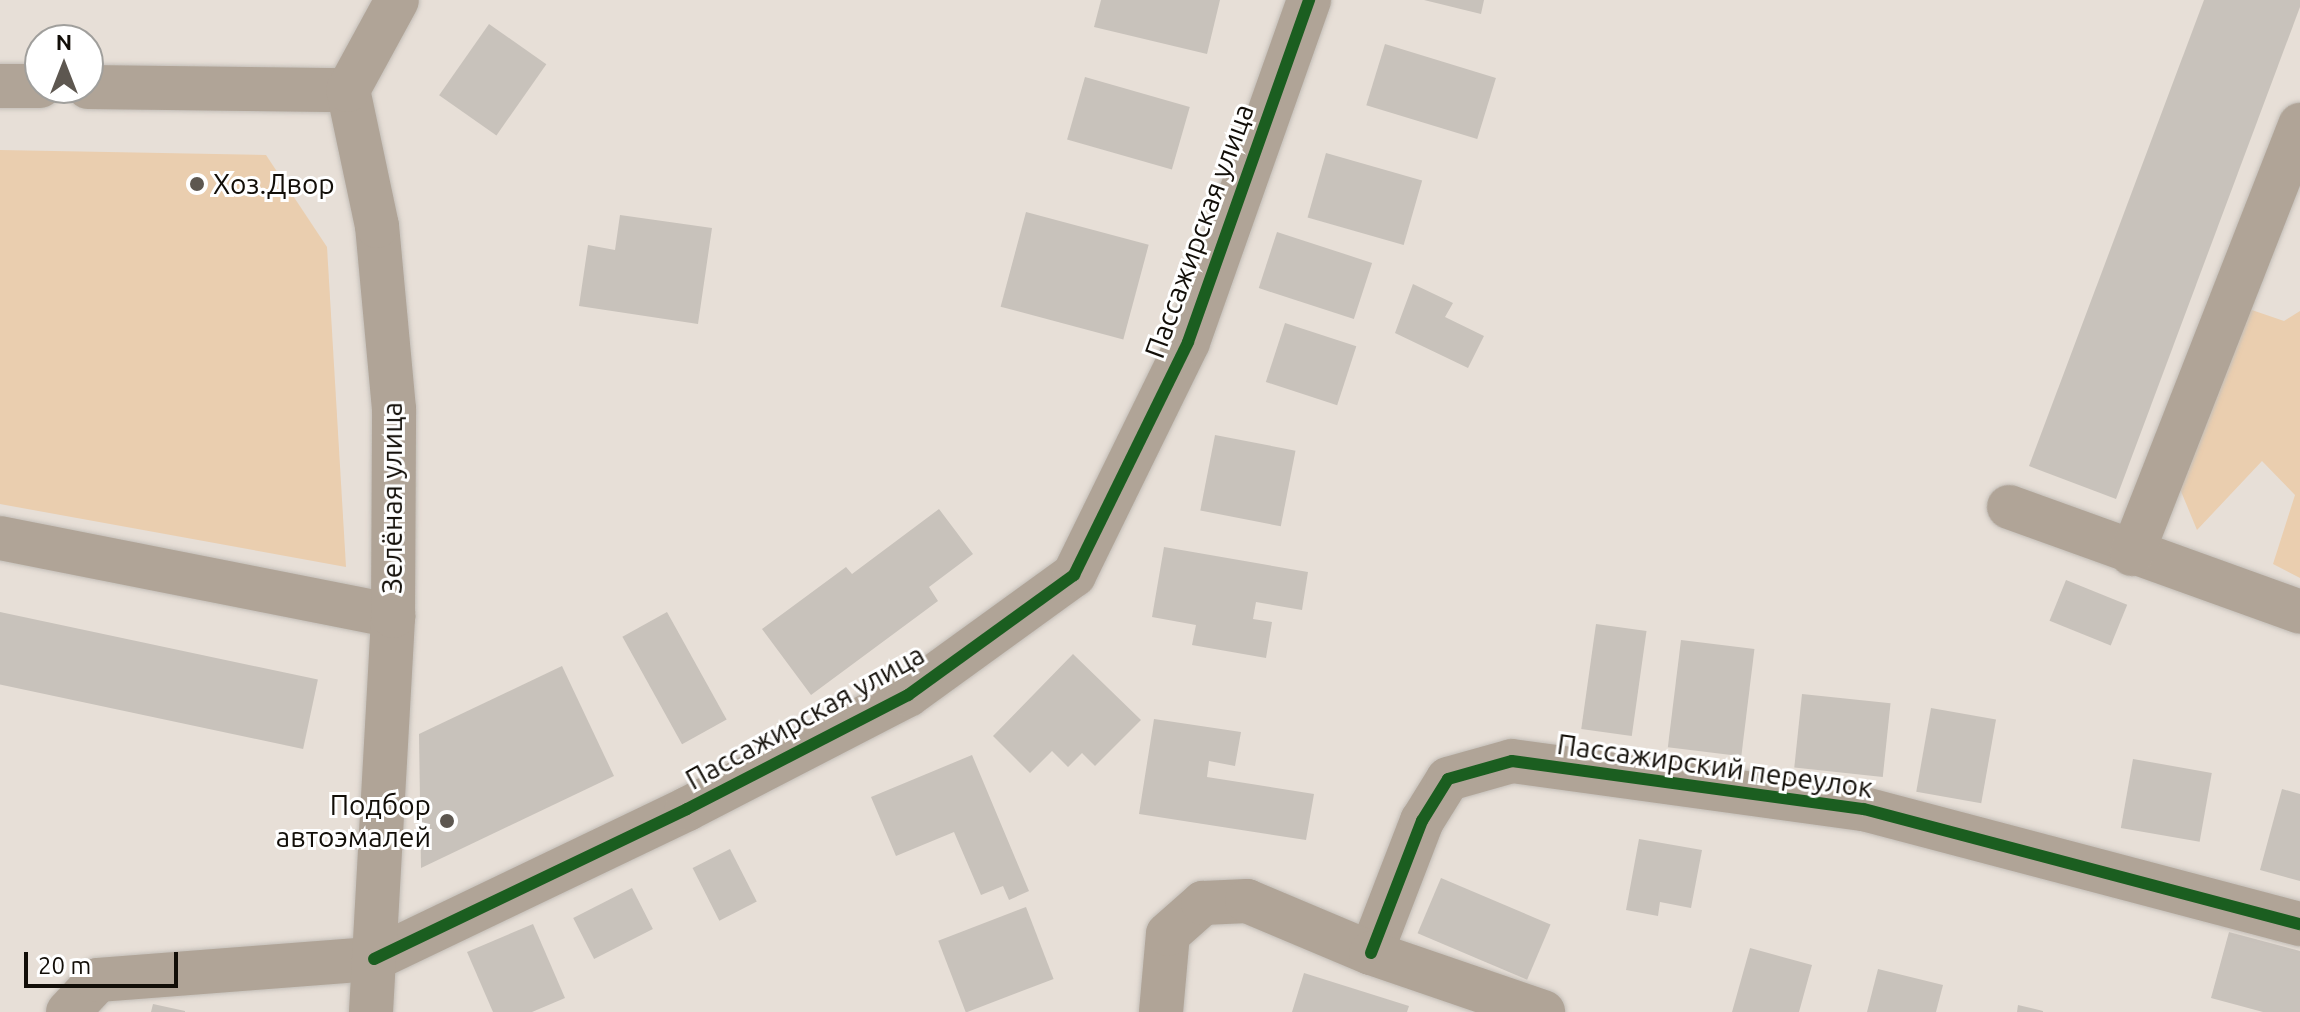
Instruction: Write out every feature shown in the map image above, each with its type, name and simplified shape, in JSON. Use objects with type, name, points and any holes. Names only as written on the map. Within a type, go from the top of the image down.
[{"type":"street","points":[[104,87],[348,90],[397,0]]},
{"type":"street","name":"Пассажирская улица","points":[[374,959],[687,809],[908,695],[1074,575],[1188,342],[1309,0]]},
{"type":"street","points":[[0,86],[24,86]]},
{"type":"street","name":"Зелёная улица","points":[[348,90],[377,226],[391,378],[393,616],[371,1012]]},
{"type":"street","points":[[2132,554],[2300,125]]},
{"type":"street","points":[[2009,507],[2132,554],[2300,612]]},
{"type":"street","points":[[0,538],[393,616]]},
{"type":"street","name":"Пассажирский переулок","points":[[1371,953],[1422,821],[1448,779],[1512,761],[1864,809],[2300,924]]},
{"type":"street","points":[[1161,1012],[1168,934],[1203,903],[1247,901],[1371,953],[1543,1012]]},
{"type":"street","points":[[68,1012],[98,980],[374,959]]},
{"type":"shaded area","points":[[0,150],[266,155],[327,247],[346,567],[0,504]]},
{"type":"shaded area","points":[[2246,308],[2284,321],[2300,311],[2300,578],[2273,564],[2295,495],[2262,461],[2197,530],[2173,472]]},
{"type":"building","points":[[1101,0],[1220,0],[1207,54],[1094,27]]},
{"type":"building","points":[[1424,0],[1484,0],[1481,14]]},
{"type":"building","points":[[2204,0],[2300,0],[2300,7],[2116,499],[2029,466]]},
{"type":"building","points":[[489,24],[546,64],[496,135],[439,95]]},
{"type":"building","points":[[1385,44],[1496,78],[1477,139],[1366,105]]},
{"type":"building","points":[[1085,77],[1190,107],[1172,170],[1067,139]]},
{"type":"building","points":[[1326,153],[1422,181],[1404,245],[1308,217]]},
{"type":"building","points":[[1026,212],[1149,245],[1123,340],[1001,307]]},
{"type":"building","points":[[620,215],[712,228],[698,324],[579,306],[588,245],[615,250]]},
{"type":"building","points":[[1277,232],[1372,263],[1354,319],[1259,288]]},
{"type":"building","points":[[1413,284],[1453,303],[1445,317],[1484,336],[1468,368],[1395,333]]},
{"type":"building","points":[[1285,323],[1356,346],[1337,405],[1266,382]]},
{"type":"building","points":[[1215,435],[1295,451],[1281,526],[1200,511]]},
{"type":"building","points":[[939,509],[973,554],[929,587],[938,601],[811,695],[762,629],[846,567],[852,574]]},
{"type":"building","points":[[1164,547],[1308,572],[1302,610],[1256,602],[1253,619],[1272,622],[1266,658],[1192,645],[1196,625],[1152,617]]},
{"type":"building","points":[[2066,580],[2127,605],[2111,646],[2050,621]]},
{"type":"building","points":[[0,612],[318,680],[303,749],[0,685]]},
{"type":"building","points":[[667,612],[727,720],[682,744],[622,637]]},
{"type":"building","points":[[1596,624],[1647,631],[1632,736],[1581,729]]},
{"type":"building","points":[[1681,640],[1754,649],[1741,756],[1668,747]]},
{"type":"building","points":[[1073,654],[1141,720],[1095,766],[1082,753],[1068,767],[1052,751],[1030,773],[993,736]]},
{"type":"building","points":[[562,666],[614,776],[421,868],[419,734]]},
{"type":"building","points":[[1802,694],[1891,703],[1883,777],[1794,768]]},
{"type":"building","points":[[1931,708],[1996,719],[1981,803],[1916,792]]},
{"type":"building","points":[[1154,719],[1241,732],[1235,766],[1209,761],[1207,777],[1314,794],[1306,840],[1139,814]]},
{"type":"building","points":[[972,755],[1029,891],[1009,900],[1003,886],[981,895],[954,832],[896,856],[871,797]]},
{"type":"building","points":[[2133,759],[2212,773],[2200,842],[2121,828]]},
{"type":"building","points":[[2282,789],[2300,794],[2300,881],[2260,870]]},
{"type":"building","points":[[1639,839],[1702,850],[1691,908],[1660,902],[1658,916],[1626,910]]},
{"type":"building","points":[[730,849],[757,902],[719,921],[693,868]]},
{"type":"building","points":[[1441,878],[1551,924],[1527,980],[1418,933]]},
{"type":"building","points":[[632,888],[653,929],[594,959],[573,918]]},
{"type":"building","points":[[1026,907],[1054,979],[966,1012],[938,941]]},
{"type":"building","points":[[533,924],[565,998],[532,1012],[493,1012],[467,952]]},
{"type":"building","points":[[2229,932],[2300,951],[2300,1012],[2263,1012],[2211,998]]},
{"type":"building","points":[[1750,948],[1812,965],[1799,1012],[1732,1012]]},
{"type":"building","points":[[1878,969],[1943,985],[1936,1012],[1867,1012]]},
{"type":"building","points":[[1304,973],[1409,1006],[1407,1012],[1292,1012]]},
{"type":"building","points":[[153,1004],[185,1011],[185,1012],[151,1012]]},
{"type":"building","points":[[2018,1005],[2043,1011],[2043,1012],[2017,1012]]},
{"type":"cycle path","points":[[374,959],[687,809],[908,695],[1074,575],[1188,342],[1309,0]]},
{"type":"cycle path","points":[[1371,953],[1422,821],[1448,779],[1512,761],[1864,809],[2300,924]]},
{"type":"place","name":"Хоз.Двор","points":[[197,184]]},
{"type":"place","name":"Подбор автоэмалей","points":[[447,821]]}]
